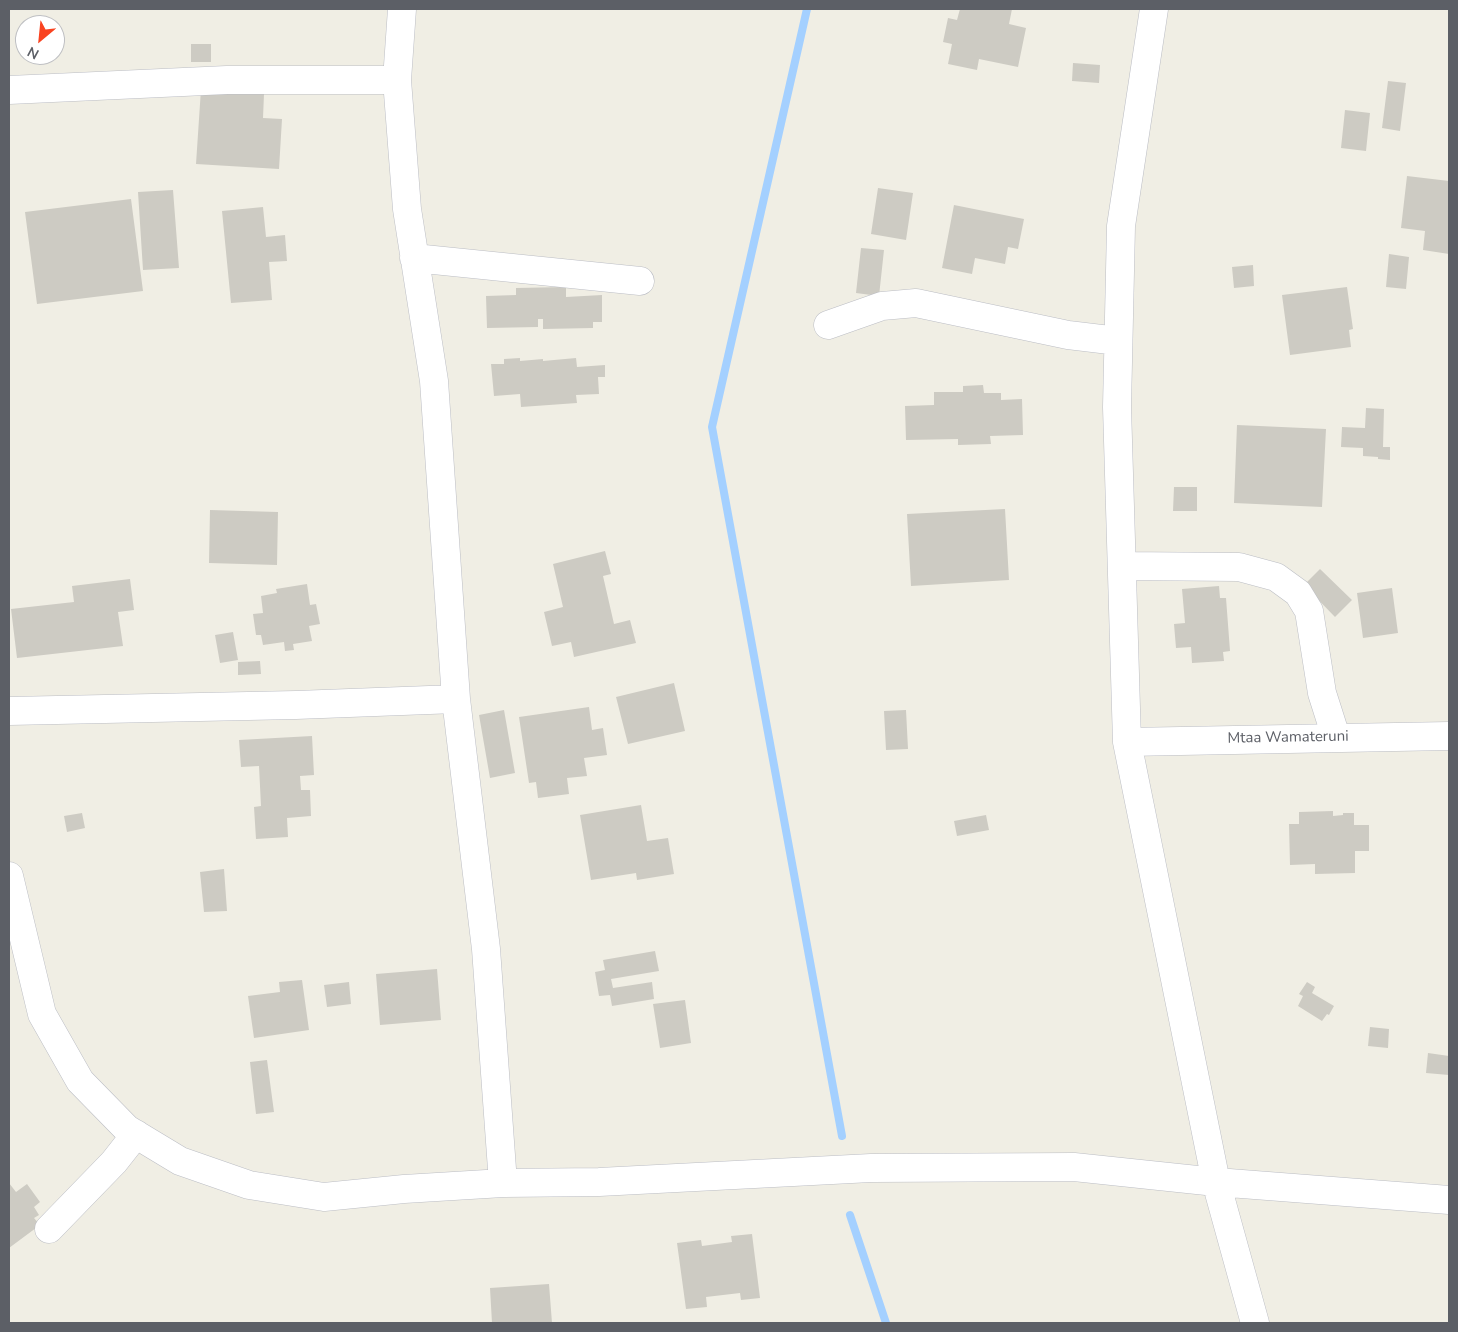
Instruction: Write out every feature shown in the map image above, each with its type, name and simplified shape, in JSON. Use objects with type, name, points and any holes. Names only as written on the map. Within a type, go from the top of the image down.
[{"type":"street","points":[[402,9],[397,80],[407,209],[434,381],[456,698],[486,949],[503,1183]]},
{"type":"street","points":[[1154,9],[1121,226],[1117,407],[1127,742],[1216,1182],[1255,1323]]},
{"type":"street","points":[[9,90],[227,80],[397,80]]},
{"type":"street","points":[[414,258],[640,281]]},
{"type":"street","points":[[828,325],[882,306],[916,303],[1068,335],[1118,341]]},
{"type":"street","points":[[1122,566],[1239,567],[1276,577],[1298,593],[1309,611],[1322,693],[1336,737]]},
{"type":"street","points":[[9,711],[296,705],[456,698]]},
{"type":"street","name":"Mtaa Wamateruni","points":[[1127,742],[1449,736]]},
{"type":"street","points":[[9,876],[42,1014],[80,1081],[136,1134],[180,1161],[249,1185],[324,1197],[404,1189],[503,1183],[599,1182],[871,1168],[1064,1167],[1216,1182],[1449,1200]]},
{"type":"street","points":[[49,1229],[114,1162],[136,1134]]},
{"type":"building","points":[[960,9],[1012,9],[1009,24],[1026,28],[1018,67],[979,59],[977,70],[948,64],[952,44],[943,42],[948,18],[957,20]]},
{"type":"building","points":[[191,44],[211,44],[211,62],[191,62]]},
{"type":"building","points":[[1073,63],[1100,65],[1099,83],[1072,81]]},
{"type":"building","points":[[1388,81],[1406,83],[1400,131],[1382,128]]},
{"type":"building","points":[[201,89],[264,94],[263,118],[282,119],[279,169],[196,164]]},
{"type":"building","points":[[1345,110],[1370,113],[1366,151],[1341,148]]},
{"type":"building","points":[[1407,176],[1449,181],[1449,254],[1423,250],[1425,231],[1401,228]]},
{"type":"building","points":[[878,188],[913,193],[906,240],[871,234]]},
{"type":"building","points":[[173,190],[179,268],[143,270],[138,192]]},
{"type":"building","points":[[131,199],[143,291],[37,304],[25,212]]},
{"type":"building","points":[[954,205],[1024,219],[1018,249],[1008,247],[1005,264],[975,258],[972,274],[942,268]]},
{"type":"building","points":[[263,207],[266,237],[285,235],[287,261],[269,262],[272,300],[231,303],[222,211]]},
{"type":"building","points":[[861,248],[884,250],[879,296],[856,293]]},
{"type":"building","points":[[1389,254],[1409,257],[1406,289],[1386,287]]},
{"type":"building","points":[[1253,265],[1254,286],[1234,288],[1232,267]]},
{"type":"building","points":[[566,287],[566,297],[602,295],[602,322],[593,322],[593,328],[543,329],[543,319],[538,319],[538,327],[487,328],[486,296],[516,295],[516,288]]},
{"type":"building","points":[[1347,287],[1353,329],[1349,330],[1351,347],[1290,355],[1282,295]]},
{"type":"building","points":[[520,358],[520,361],[543,359],[543,361],[576,358],[577,367],[605,365],[605,377],[598,377],[599,394],[576,395],[577,403],[521,407],[520,394],[494,396],[491,364],[504,364],[504,359]]},
{"type":"building","points":[[983,385],[984,393],[1001,393],[1001,400],[1022,399],[1023,435],[990,436],[991,444],[958,445],[958,439],[906,440],[905,406],[934,405],[934,392],[963,392],[963,386]]},
{"type":"building","points":[[1366,408],[1384,409],[1383,447],[1390,447],[1390,460],[1363,456],[1363,448],[1341,447],[1342,427],[1365,428]]},
{"type":"building","points":[[1237,425],[1326,429],[1322,507],[1234,503]]},
{"type":"building","points":[[1174,487],[1197,487],[1197,511],[1173,511]]},
{"type":"building","points":[[1005,509],[1009,580],[911,586],[907,514]]},
{"type":"building","points":[[210,510],[278,512],[277,565],[209,563]]},
{"type":"building","points":[[605,551],[611,574],[603,576],[614,624],[630,620],[636,643],[574,657],[571,642],[552,646],[544,612],[563,607],[553,564]]},
{"type":"building","points":[[1320,569],[1352,600],[1335,617],[1304,585]]},
{"type":"building","points":[[130,579],[134,610],[118,612],[123,646],[17,658],[11,609],[74,602],[72,586]]},
{"type":"building","points":[[307,584],[310,605],[316,604],[320,624],[309,626],[312,641],[293,644],[294,650],[285,651],[284,642],[263,645],[261,635],[256,635],[253,614],[263,613],[261,596],[277,593],[276,589]]},
{"type":"building","points":[[1219,586],[1220,598],[1226,598],[1230,651],[1223,652],[1224,661],[1192,663],[1191,647],[1176,648],[1174,624],[1185,623],[1182,589]]},
{"type":"building","points":[[1392,588],[1398,633],[1363,638],[1357,593]]},
{"type":"building","points":[[233,632],[238,660],[220,663],[215,635]]},
{"type":"building","points":[[260,661],[261,674],[238,675],[238,662]]},
{"type":"building","points":[[674,683],[685,731],[628,744],[616,697]]},
{"type":"building","points":[[589,707],[592,730],[603,728],[607,755],[584,758],[587,776],[567,778],[569,794],[538,798],[536,782],[529,783],[519,717]]},
{"type":"building","points":[[504,710],[515,773],[490,778],[479,715]]},
{"type":"building","points":[[906,710],[908,749],[886,750],[884,711]]},
{"type":"building","points":[[312,736],[314,775],[300,776],[301,790],[310,790],[311,816],[287,818],[288,837],[256,839],[254,807],[261,806],[259,766],[241,767],[239,740]]},
{"type":"building","points":[[641,805],[647,841],[668,838],[674,874],[637,880],[636,873],[591,880],[580,815]]},
{"type":"building","points":[[1333,811],[1333,816],[1343,815],[1343,813],[1354,813],[1354,825],[1369,825],[1369,851],[1355,851],[1355,873],[1315,874],[1315,864],[1290,865],[1289,824],[1299,824],[1299,812]]},
{"type":"building","points":[[82,813],[85,828],[67,832],[64,816]]},
{"type":"building","points":[[986,815],[989,830],[957,836],[954,821]]},
{"type":"building","points":[[224,869],[227,911],[204,912],[200,872]]},
{"type":"building","points":[[655,951],[659,971],[611,979],[613,988],[652,982],[654,999],[612,1006],[610,995],[599,996],[595,972],[605,970],[603,960]]},
{"type":"building","points":[[437,969],[441,1020],[380,1025],[376,974]]},
{"type":"building","points":[[302,980],[309,1030],[254,1038],[248,996],[280,992],[279,982]]},
{"type":"building","points":[[349,982],[351,1004],[327,1007],[324,985]]},
{"type":"building","points":[[1307,982],[1315,987],[1312,993],[1334,1006],[1329,1015],[1327,1014],[1322,1021],[1298,1006],[1303,996],[1299,994]]},
{"type":"building","points":[[685,1000],[691,1043],[660,1048],[653,1004]]},
{"type":"building","points":[[1370,1027],[1389,1029],[1388,1048],[1368,1046]]},
{"type":"building","points":[[1428,1053],[1449,1056],[1449,1075],[1426,1073]]},
{"type":"building","points":[[267,1060],[274,1112],[256,1114],[250,1062]]},
{"type":"building","points":[[9,1183],[16,1192],[27,1184],[40,1202],[34,1207],[39,1215],[34,1218],[40,1225],[9,1248]]},
{"type":"building","points":[[752,1234],[760,1298],[741,1300],[740,1293],[706,1297],[707,1307],[686,1309],[677,1243],[701,1240],[702,1246],[732,1242],[731,1236]]},
{"type":"building","points":[[549,1284],[552,1323],[492,1323],[490,1288]]},
{"type":"waterway","points":[[807,9],[712,427],[842,1136]]},
{"type":"waterway","points":[[850,1215],[886,1323]]}]
